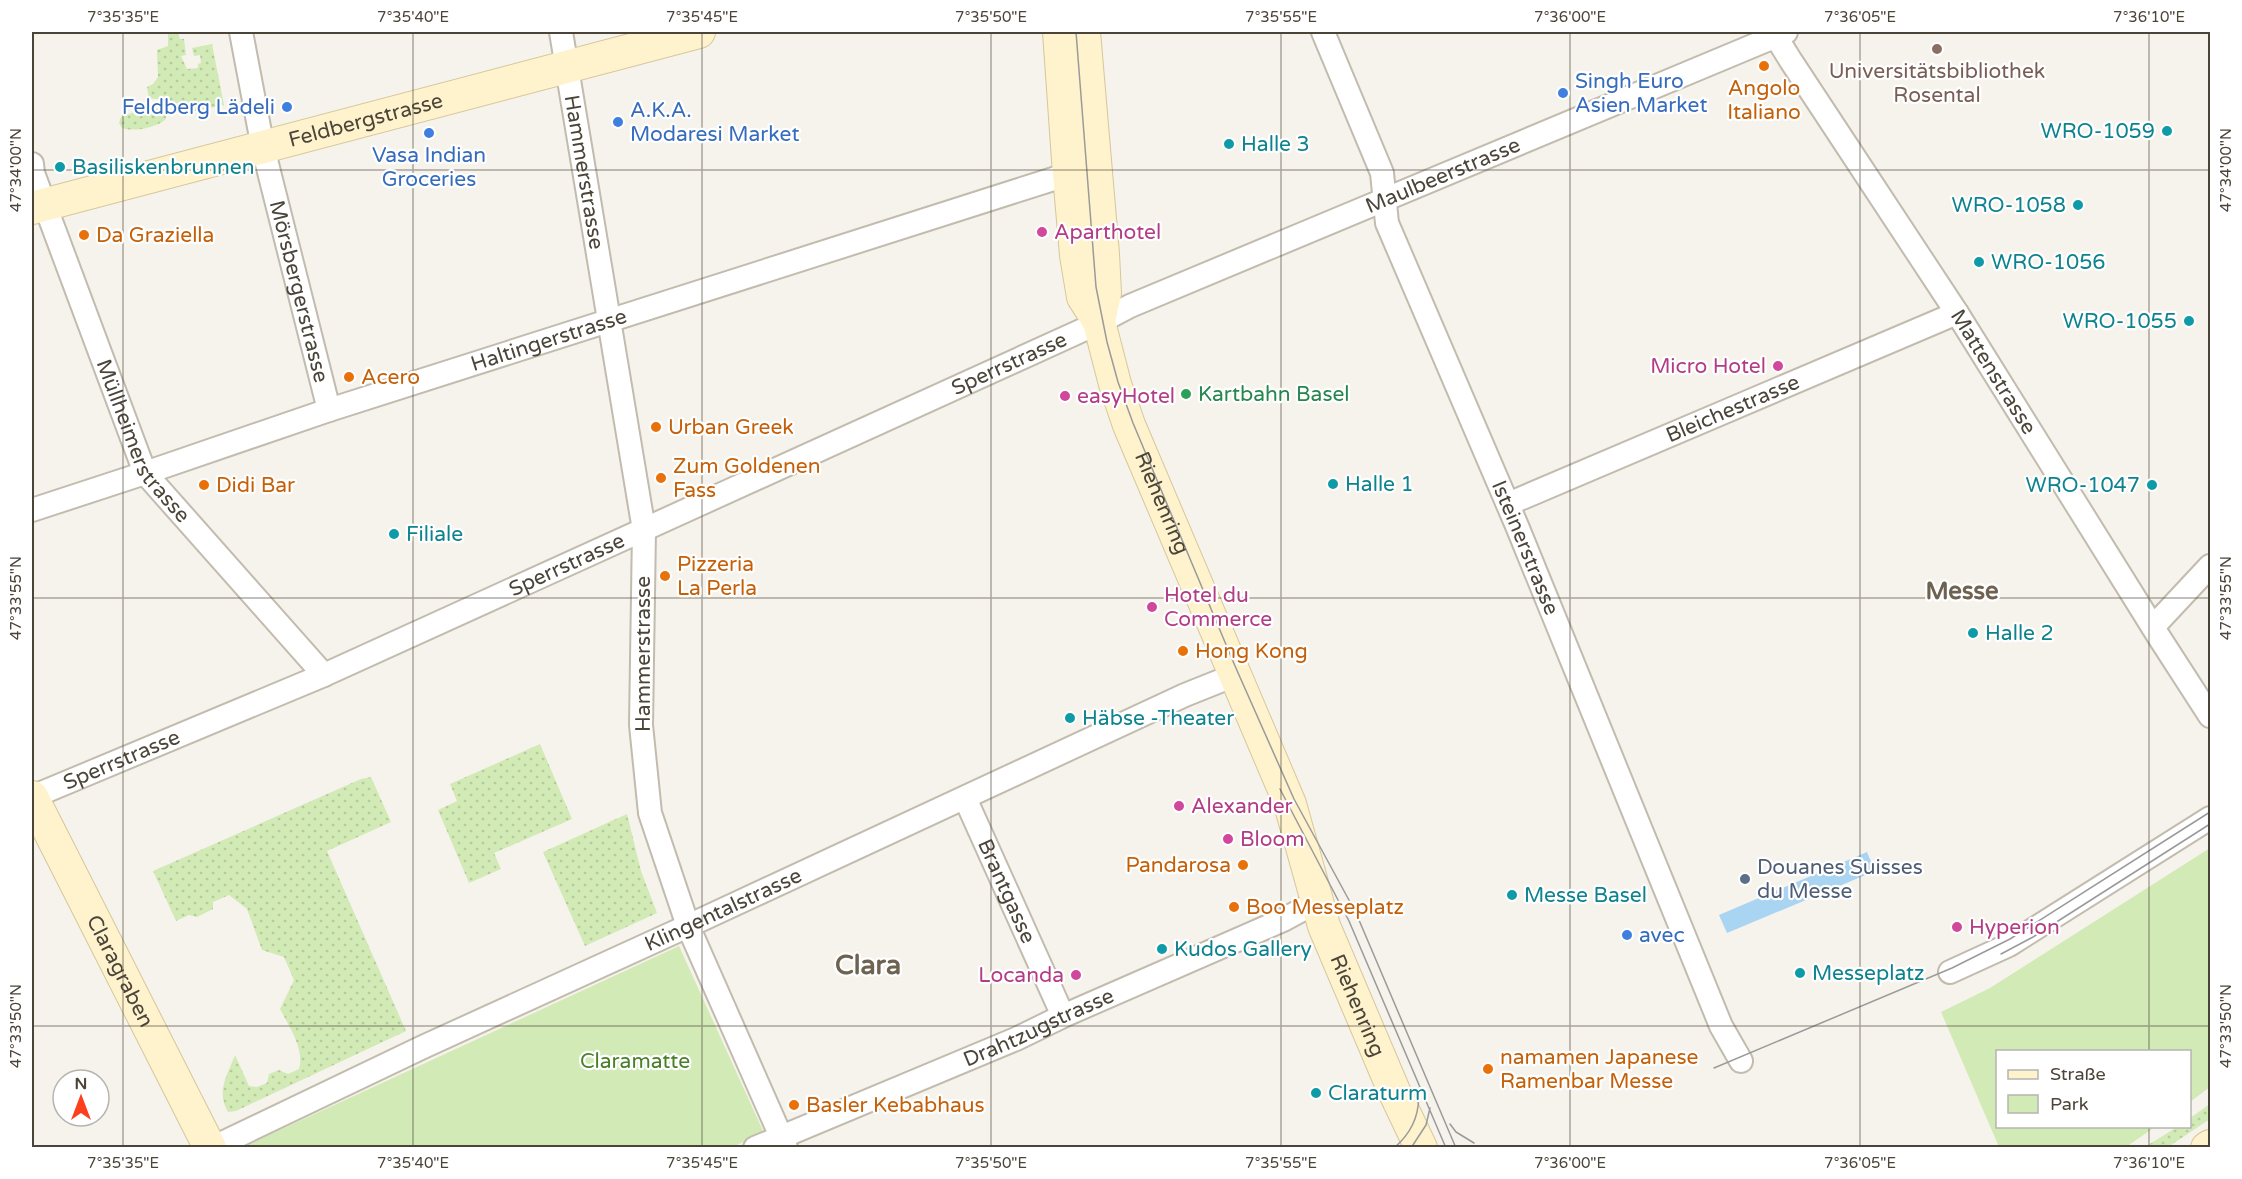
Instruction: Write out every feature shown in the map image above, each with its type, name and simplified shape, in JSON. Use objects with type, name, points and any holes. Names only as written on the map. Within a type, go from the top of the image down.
[{"type":"main road","name":"Feldbergstrasse","points":[[38,207],[699,32]]},
{"type":"main road","name":"Riehenring","points":[[1059,32],[1076,255],[1083,297],[1099,322],[1115,384],[1129,425],[1290,804],[1324,926],[1394,1091],[1421,1148]]},
{"type":"main road","name":"Riehenring","points":[[1084,32],[1103,254],[1104,294],[1099,322]]},
{"type":"main road","name":"Claragraben","points":[[32,796],[211,1148]]},
{"type":"street","name":"Mörsbergerstrasse","points":[[240,32],[263,148],[329,410]]},
{"type":"street","name":"Hammerstrasse","points":[[561,32],[645,530],[641,725],[650,813],[688,926],[784,1141]]},
{"type":"street","name":"Isteinerstrasse","points":[[1323,32],[1382,173],[1388,223],[1508,504],[1721,1026],[1741,1061]]},
{"type":"street","name":"Maulbeerstrasse","points":[[1099,322],[1130,306],[1779,33]]},
{"type":"street","name":"Mattenstrasse","points":[[1779,33],[1797,71],[1958,313],[2153,627],[2211,716]]},
{"type":"street","name":"Müllheimerstrasse","points":[[32,164],[38,207],[145,473],[324,675]]},
{"type":"street","name":"Haltingerstrasse","points":[[32,510],[329,410],[1069,174]]},
{"type":"street","name":"Bleichestrasse","points":[[1508,504],[1958,313]]},
{"type":"street","name":"Sperrstrasse","points":[[32,796],[324,675],[1099,322]]},
{"type":"street","points":[[2153,627],[2211,566]]},
{"type":"street","name":"Klingentalstrasse","points":[[211,1148],[423,1047],[1185,695],[1235,675]]},
{"type":"street","name":"Brantgasse","points":[[964,798],[1063,1016]]},
{"type":"street","points":[[1950,972],[2009,945],[2211,818]]},
{"type":"street","name":"Drahtzugstrasse","points":[[755,1148],[784,1141],[1006,1044],[1063,1016],[1283,920],[1318,902]]},
{"type":"green space","points":[[168,32],[183,32],[178,33],[180,39],[184,39],[186,55],[181,56],[187,69],[198,68],[198,64],[201,63],[200,55],[194,56],[192,48],[212,44],[224,105],[181,114],[168,101],[149,99],[147,87],[153,84],[158,77],[157,50],[168,46]]},
{"type":"green space","points":[[145,108],[163,109],[167,114],[165,120],[144,128],[132,130],[122,128],[119,123],[121,117]]},
{"type":"green space","points":[[540,744],[572,819],[494,853],[501,869],[469,883],[438,810],[457,801],[450,784]]},
{"type":"green space","points":[[371,777],[391,822],[327,851],[406,1031],[236,1111],[228,1112],[223,1090],[235,1055],[249,1086],[257,1087],[267,1083],[269,1074],[279,1070],[288,1074],[299,1069],[298,1046],[280,1009],[294,980],[284,957],[262,950],[247,909],[229,895],[213,902],[213,909],[197,917],[189,915],[176,921],[153,871],[361,779]]},
{"type":"green space","points":[[627,814],[641,871],[657,913],[585,946],[543,852]]},
{"type":"green space","points":[[2210,848],[2210,1087],[2191,1101],[2191,1050],[1996,1050],[1996,1128],[2154,1128],[2126,1147],[1999,1147],[1941,1012],[1990,988]]},
{"type":"green space","name":"Claramatte","points":[[679,946],[764,1133],[730,1148],[241,1148]]},
{"type":"green space","points":[[2210,1104],[2210,1119],[2168,1147],[2145,1147],[2175,1128],[2191,1128],[2191,1117]]},
{"type":"water","points":[[1867,852],[1875,871],[1727,933],[1719,915]]},
{"type":"tram line","points":[[1076,32],[1096,287],[1118,382],[1235,666],[1294,799],[1356,913],[1456,1148]]},
{"type":"tram line","points":[[1280,789],[1349,921],[1446,1148]]},
{"type":"tram line","points":[[1714,1068],[1952,968],[2010,939],[2210,812]]},
{"type":"tram line","points":[[2001,954],[2033,937],[2210,824]]},
{"type":"tram line","points":[[1394,1148],[1401,1142],[1414,1121],[1419,1097],[1418,1088]]},
{"type":"tram line","points":[[1411,1148],[1426,1125],[1430,1108]]},
{"type":"tram line","points":[[1450,1124],[1456,1132],[1474,1143]]},
{"type":"place","name":"Universitätsbibliothek Rosental","points":[[1937,49]]},
{"type":"place","name":"Angolo Italiano","points":[[1764,66]]},
{"type":"place","name":"Singh Euro Asien Market","points":[[1563,93]]},
{"type":"place","name":"Feldberg Lädeli","points":[[287,107]]},
{"type":"place","name":"A.K.A. Modaresi Market","points":[[618,122]]},
{"type":"place","name":"WRO-1059","points":[[2167,131]]},
{"type":"place","name":"Vasa Indian Groceries","points":[[429,133]]},
{"type":"place","name":"Halle 3","points":[[1229,144]]},
{"type":"place","name":"Basiliskenbrunnen","points":[[60,167]]},
{"type":"place","name":"WRO-1058","points":[[2078,205]]},
{"type":"place","name":"Aparthotel","points":[[1042,232]]},
{"type":"place","name":"Da Graziella","points":[[84,235]]},
{"type":"place","name":"WRO-1056","points":[[1979,262]]},
{"type":"place","name":"WRO-1055","points":[[2189,321]]},
{"type":"place","name":"Micro Hotel","points":[[1778,366]]},
{"type":"place","name":"Acero","points":[[349,377]]},
{"type":"place","name":"Kartbahn Basel","points":[[1186,394]]},
{"type":"place","name":"easyHotel","points":[[1065,396]]},
{"type":"place","name":"Urban Greek","points":[[656,427]]},
{"type":"place","name":"Zum Goldenen Fass","points":[[661,478]]},
{"type":"place","name":"Halle 1","points":[[1333,484]]},
{"type":"place","name":"Didi Bar","points":[[204,485]]},
{"type":"place","name":"WRO-1047","points":[[2152,485]]},
{"type":"place","name":"Filiale","points":[[394,534]]},
{"type":"place","name":"Pizzeria La Perla","points":[[665,576]]},
{"type":"place","name":"Hotel du Commerce","points":[[1152,607]]},
{"type":"place","name":"Halle 2","points":[[1973,633]]},
{"type":"place","name":"Hong Kong","points":[[1183,651]]},
{"type":"place","name":"Häbse -Theater","points":[[1070,718]]},
{"type":"place","name":"Alexander","points":[[1179,806]]},
{"type":"place","name":"Bloom","points":[[1228,839]]},
{"type":"place","name":"Pandarosa","points":[[1243,865]]},
{"type":"place","name":"Douanes Suisses du Messe","points":[[1745,879]]},
{"type":"place","name":"Messe Basel","points":[[1512,895]]},
{"type":"place","name":"Boo Messeplatz","points":[[1234,907]]},
{"type":"place","name":"Hyperion","points":[[1957,927]]},
{"type":"place","name":"avec","points":[[1627,935]]},
{"type":"place","name":"Kudos Gallery","points":[[1162,949]]},
{"type":"place","name":"Messeplatz","points":[[1800,973]]},
{"type":"place","name":"Locanda","points":[[1076,975]]},
{"type":"place","name":"namamen Japanese Ramenbar Messe","points":[[1488,1069]]},
{"type":"place","name":"Claraturm","points":[[1316,1093]]},
{"type":"place","name":"Basler Kebabhaus","points":[[794,1105]]},
{"type":"district","name":"Messe","points":[[1962,591]]},
{"type":"district","name":"Clara","points":[[868,965]]}]
